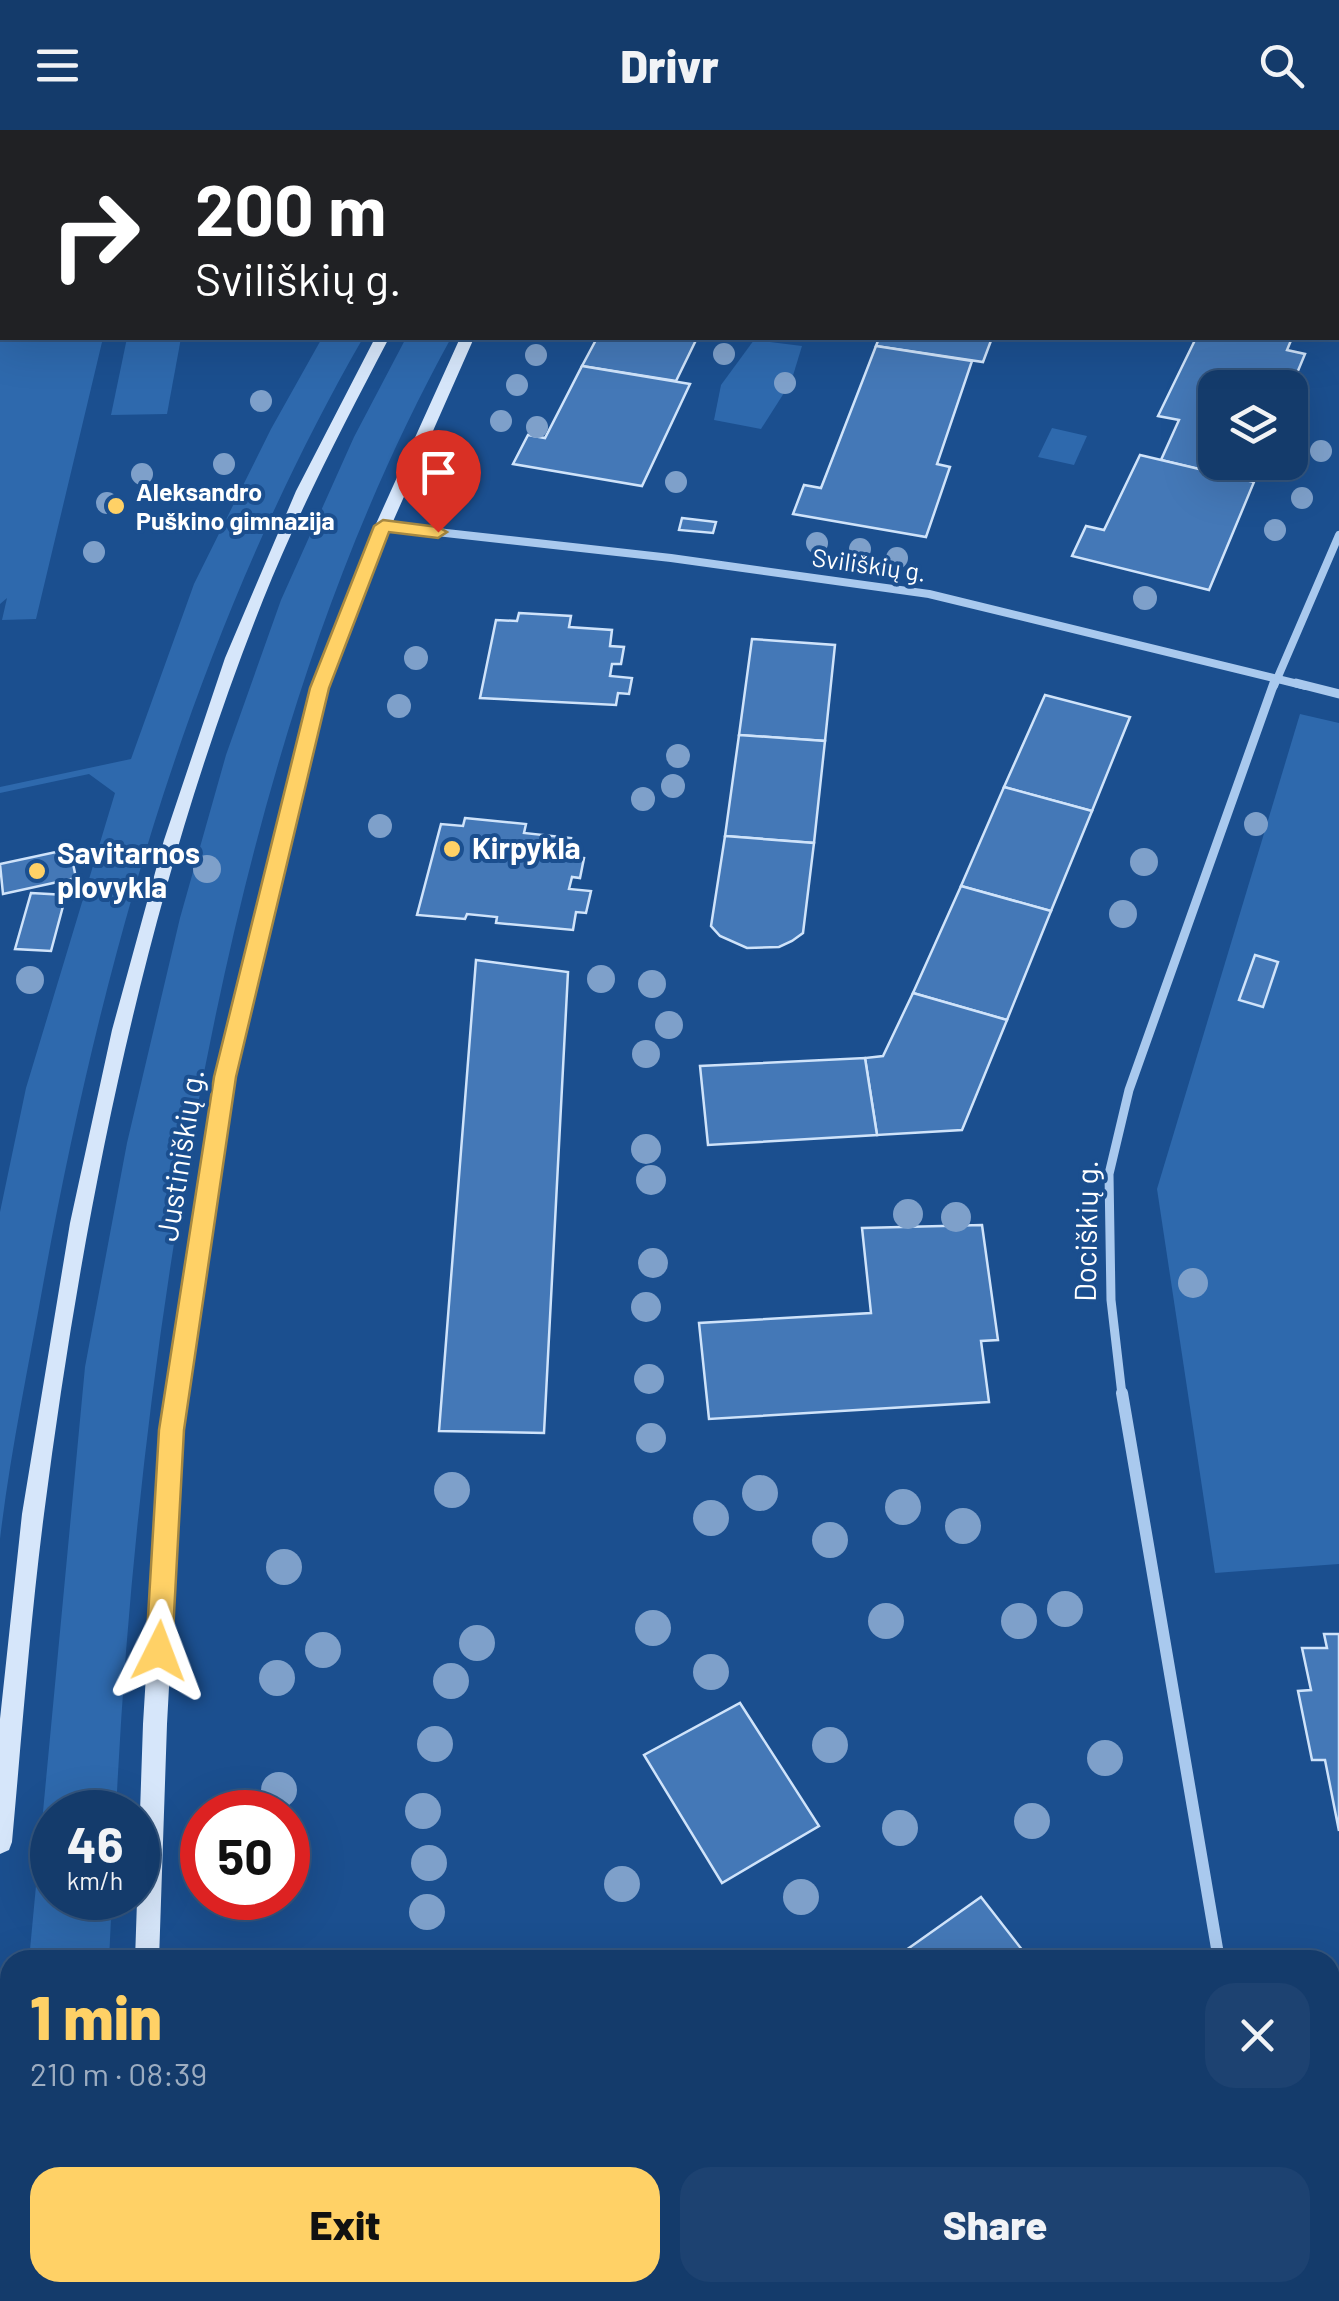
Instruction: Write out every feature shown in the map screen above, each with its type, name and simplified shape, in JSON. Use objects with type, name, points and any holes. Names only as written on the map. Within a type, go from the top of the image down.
[{"type":"main road","points":[[0,1842],[34,1514],[59,1352],[106,1106],[142,957],[181,814],[243,634],[292,513],[381,340]]},
{"type":"main road","name":"Justiniškių g.","points":[[147,1950],[155,1724],[172,1430],[225,1077],[320,688],[383,526],[465,340]]},
{"type":"street","name":"Sviliškių g.","points":[[383,526],[670,558],[930,594],[1339,694]]},
{"type":"street","name":"Dociškių g.","points":[[1217,1950],[1120,1382],[1111,1300],[1109,1174],[1129,1090],[1276,680],[1339,535]]},
{"type":"shaded area","points":[[0,340],[103,340],[36,619],[2,620],[7,598],[0,604]]},
{"type":"shaded area","points":[[127,340],[181,340],[167,414],[111,415]]},
{"type":"shaded area","points":[[321,340],[362,340],[303,449],[251,563],[162,797],[126,917],[67,1162],[0,1539],[0,1212],[26,1088],[115,793],[89,774],[0,793],[0,787],[131,759],[194,584],[271,429]]},
{"type":"shaded area","points":[[405,340],[450,340],[362,524],[325,621],[292,718],[237,918],[195,1120],[154,1379],[127,1638],[117,1790],[45,1790],[85,1367],[127,1143],[180,918],[226,755],[281,600],[354,437]]},
{"type":"shaded area","points":[[754,340],[802,346],[791,382],[761,429],[714,420],[721,385]]},
{"type":"shaded area","points":[[1052,428],[1087,436],[1074,465],[1038,457]]},
{"type":"shaded area","points":[[1300,714],[1339,723],[1339,1564],[1215,1573],[1157,1189]]},
{"type":"shaded area","points":[[33,1920],[111,1920],[109,1950],[30,1950]]},
{"type":"building","points":[[596,340],[696,340],[676,381],[582,366]]},
{"type":"building","points":[[878,340],[991,340],[983,362],[876,346]]},
{"type":"building","points":[[1195,340],[1291,340],[1287,350],[1305,354],[1298,370],[1198,370],[1198,469],[1161,460],[1179,420],[1158,416]]},
{"type":"building","points":[[876,346],[972,361],[937,464],[950,467],[926,537],[793,514],[804,485],[821,488]]},
{"type":"building","points":[[582,366],[690,384],[642,486],[513,464],[528,435],[545,438]]},
{"type":"building","points":[[1140,455],[1198,469],[1198,480],[1254,482],[1209,590],[1072,556],[1086,526],[1104,530]]},
{"type":"building","points":[[682,518],[716,522],[713,533],[679,530]]},
{"type":"building","points":[[519,613],[571,616],[569,627],[612,630],[610,646],[624,647],[621,664],[612,664],[610,676],[632,678],[629,694],[618,693],[616,705],[480,698],[496,620],[517,621]]},
{"type":"building","points":[[752,639],[835,645],[825,741],[739,735]]},
{"type":"building","points":[[1045,695],[1130,717],[1092,811],[1004,787]]},
{"type":"building","points":[[739,735],[825,741],[814,843],[725,836]]},
{"type":"building","points":[[1004,787],[1092,811],[1051,911],[961,886]]},
{"type":"building","points":[[465,818],[526,824],[524,833],[571,838],[567,856],[584,858],[580,878],[572,877],[569,889],[591,891],[586,913],[576,912],[573,930],[496,923],[497,917],[467,914],[465,919],[417,915],[441,824],[463,826]]},
{"type":"building","points":[[725,836],[814,843],[803,933],[792,941],[779,947],[747,948],[720,936],[711,926]]},
{"type":"building","name":"Savitarnos plovykla","points":[[70,849],[76,878],[3,894],[0,864]]},
{"type":"building","points":[[961,886],[1051,911],[1007,1020],[913,993]]},
{"type":"building","points":[[31,893],[66,895],[51,951],[15,949]]},
{"type":"building","points":[[1255,955],[1278,962],[1263,1007],[1239,1000]]},
{"type":"building","points":[[476,960],[568,972],[544,1433],[439,1431]]},
{"type":"building","points":[[913,993],[1007,1020],[962,1130],[877,1135],[865,1058],[883,1056]]},
{"type":"building","points":[[865,1058],[877,1135],[708,1145],[700,1066]]},
{"type":"building","points":[[982,1225],[998,1340],[981,1341],[989,1402],[709,1419],[699,1323],[871,1313],[862,1228]]},
{"type":"building","points":[[1324,1634],[1339,1634],[1339,1831],[1325,1760],[1312,1760],[1298,1691],[1311,1690],[1302,1648],[1327,1648]]},
{"type":"building","points":[[740,1703],[819,1826],[722,1883],[644,1755]]},
{"type":"building","points":[[981,1897],[1022,1950],[906,1950]]},
{"type":"place","name":"Aleksandro Puškino gimnazija","points":[[116,506]]},
{"type":"place","name":"Kirpykla","points":[[452,849]]},
{"type":"place","name":"Savitarnos plovykla","points":[[37,871]]},
{"type":"route","points":[[159,1651],[172,1430],[225,1077],[295,781],[320,688],[383,526],[438,532]]}]
